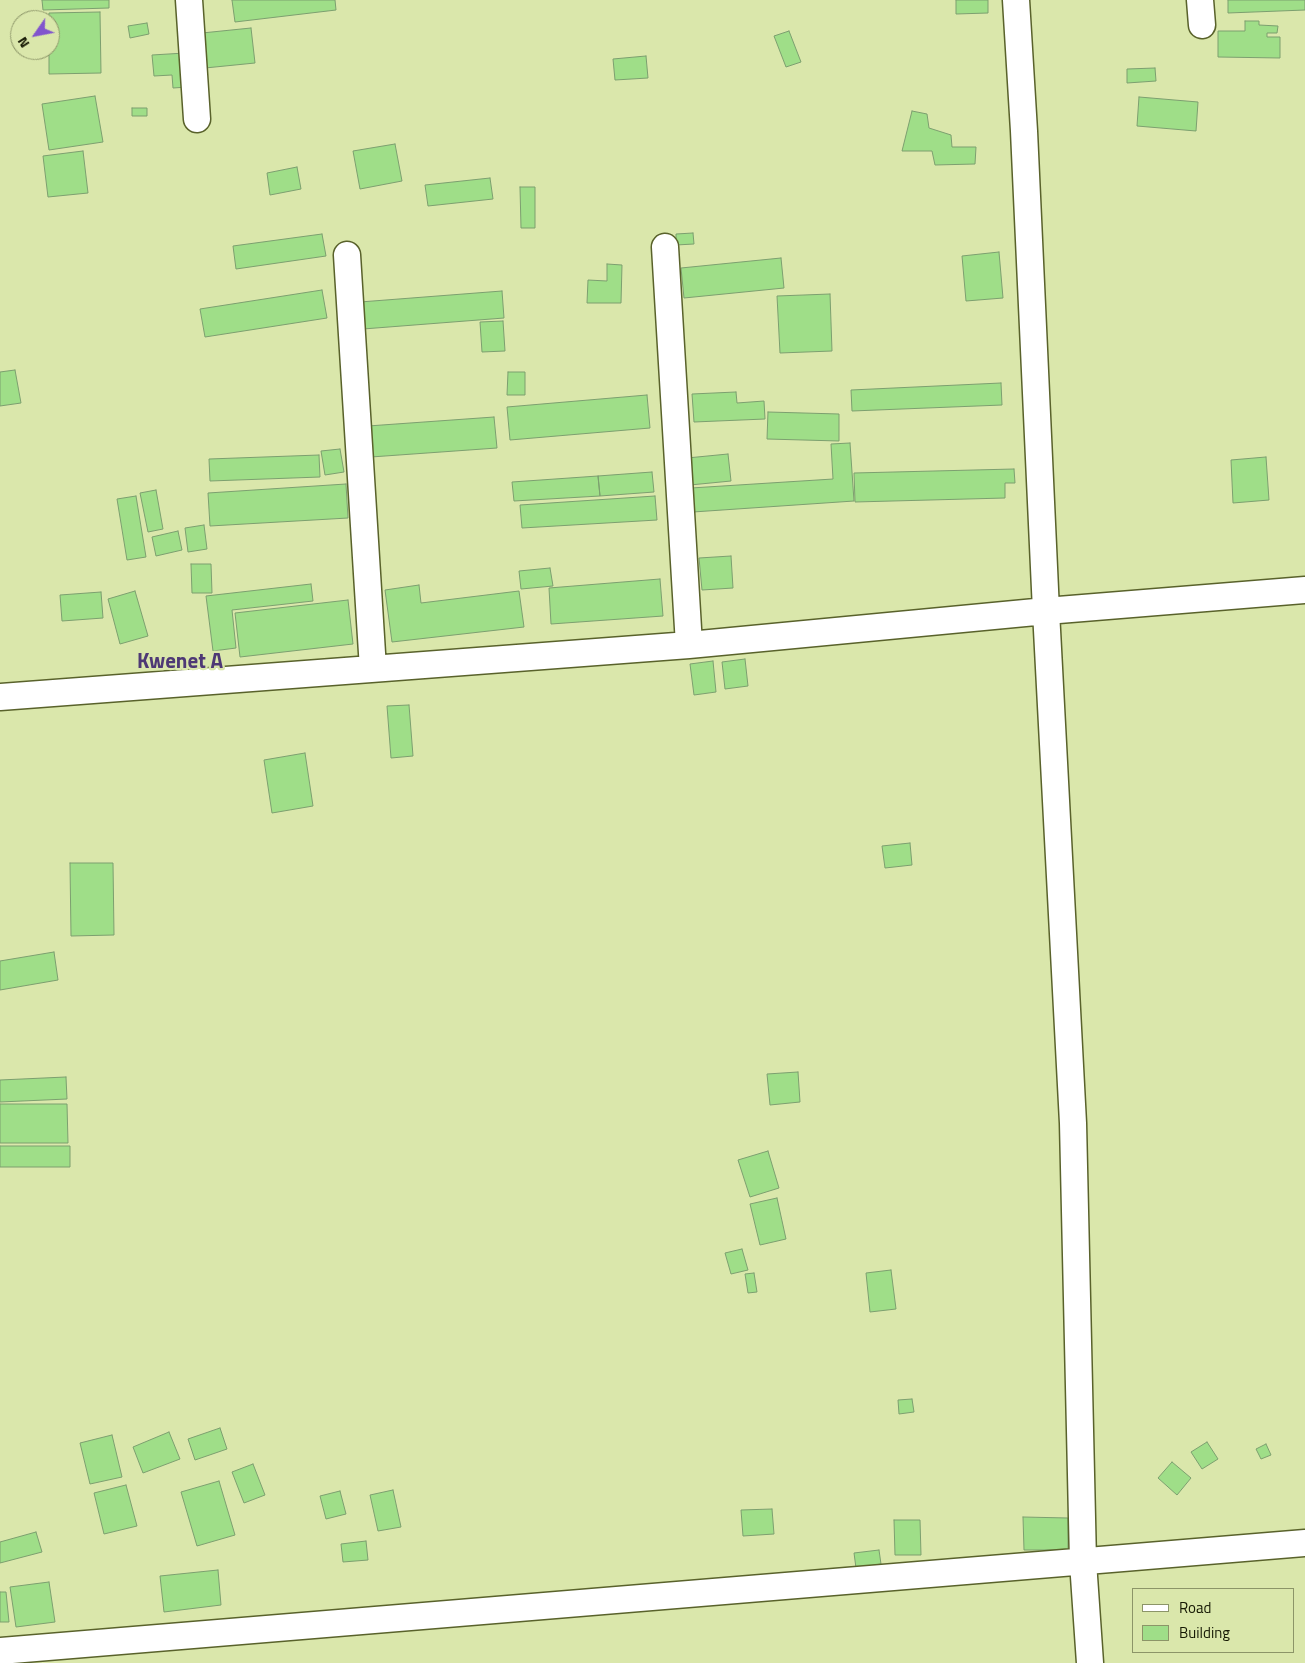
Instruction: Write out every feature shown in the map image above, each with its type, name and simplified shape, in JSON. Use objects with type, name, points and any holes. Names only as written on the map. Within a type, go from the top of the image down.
[{"type":"street","points":[[189,0],[197,119]]},
{"type":"street","points":[[1016,0],[1025,140],[1046,611],[1073,1123],[1084,1562],[1090,1663]]},
{"type":"street","points":[[665,247],[689,645]]},
{"type":"street","points":[[347,255],[373,669]]},
{"type":"street","points":[[0,697],[689,645],[1046,611],[1305,590]]},
{"type":"street","points":[[0,1651],[1305,1543]]},
{"type":"building","points":[[42,0],[109,0],[109,8],[43,10]]},
{"type":"building","points":[[232,0],[335,0],[336,10],[235,22]]},
{"type":"building","points":[[956,0],[988,0],[988,13],[956,14]]},
{"type":"building","points":[[1228,0],[1305,0],[1305,10],[1228,13]]},
{"type":"building","points":[[100,12],[101,73],[49,74],[49,60],[60,60],[60,13]]},
{"type":"building","points":[[1245,21],[1259,21],[1259,25],[1278,26],[1277,33],[1267,33],[1267,37],[1280,37],[1280,58],[1218,57],[1218,31],[1245,31]]},
{"type":"building","points":[[147,23],[149,34],[130,38],[128,26]]},
{"type":"building","points":[[251,28],[255,63],[205,68],[202,33]]},
{"type":"building","points":[[789,31],[801,62],[786,67],[774,36]]},
{"type":"building","points":[[185,53],[188,87],[173,88],[172,75],[154,76],[152,55]]},
{"type":"building","points":[[646,56],[648,78],[615,80],[613,59]]},
{"type":"building","points":[[1155,68],[1156,81],[1127,83],[1127,69]]},
{"type":"building","points":[[95,96],[103,142],[49,150],[42,104]]},
{"type":"building","points":[[1139,97],[1198,102],[1196,131],[1137,126]]},
{"type":"building","points":[[132,108],[147,108],[147,116],[132,116]]},
{"type":"building","points":[[912,111],[927,114],[929,128],[951,135],[952,147],[976,147],[975,164],[935,165],[932,151],[902,151]]},
{"type":"building","points":[[395,144],[402,181],[360,189],[353,151]]},
{"type":"building","points":[[83,151],[88,193],[48,197],[43,156]]},
{"type":"building","points":[[297,167],[301,189],[270,195],[267,173]]},
{"type":"building","points":[[490,178],[493,199],[428,206],[425,185]]},
{"type":"building","points":[[520,187],[535,187],[535,228],[521,228]]},
{"type":"building","points":[[693,233],[694,244],[676,245],[676,234]]},
{"type":"building","points":[[322,234],[326,256],[236,269],[233,246]]},
{"type":"building","points":[[999,252],[1003,298],[966,301],[962,256]]},
{"type":"building","points":[[781,258],[784,288],[684,298],[681,268]]},
{"type":"building","points":[[607,264],[622,265],[621,303],[587,303],[588,280],[607,281]]},
{"type":"building","points":[[322,290],[327,318],[205,337],[200,309]]},
{"type":"building","points":[[502,291],[504,318],[363,329],[360,302]]},
{"type":"building","points":[[830,294],[832,351],[780,353],[777,296]]},
{"type":"building","points":[[503,321],[505,351],[482,352],[480,322]]},
{"type":"building","points":[[15,370],[21,403],[0,406],[0,372]]},
{"type":"building","points":[[508,372],[525,372],[525,395],[507,395]]},
{"type":"building","points":[[1001,383],[1002,405],[852,411],[851,390]]},
{"type":"building","points":[[736,392],[737,403],[764,401],[765,419],[694,422],[692,394]]},
{"type":"building","points":[[647,395],[650,428],[510,440],[507,407]]},
{"type":"building","points":[[768,412],[839,414],[839,441],[767,439]]},
{"type":"building","points":[[494,417],[497,448],[371,457],[368,426]]},
{"type":"building","points":[[850,443],[854,501],[693,512],[691,488],[833,479],[831,444]]},
{"type":"building","points":[[340,449],[344,472],[325,475],[321,451]]},
{"type":"building","points":[[728,454],[731,481],[690,485],[687,458]]},
{"type":"building","points":[[319,455],[320,477],[210,481],[209,459]]},
{"type":"building","points":[[1266,457],[1269,500],[1233,503],[1231,460]]},
{"type":"building","points":[[1014,469],[1015,483],[1005,483],[1005,498],[855,502],[854,473]]},
{"type":"building","points":[[652,472],[654,492],[600,496],[598,476]]},
{"type":"building","points":[[598,476],[600,496],[514,501],[512,482]]},
{"type":"building","points":[[346,484],[348,518],[210,526],[208,493]]},
{"type":"building","points":[[156,490],[163,529],[148,532],[140,493]]},
{"type":"building","points":[[136,496],[146,557],[127,560],[117,499]]},
{"type":"building","points":[[655,496],[657,520],[522,528],[520,505]]},
{"type":"building","points":[[204,525],[207,549],[188,552],[185,528]]},
{"type":"building","points":[[178,531],[182,550],[156,556],[152,537]]},
{"type":"building","points":[[731,556],[733,588],[702,590],[699,558]]},
{"type":"building","points":[[191,564],[211,564],[212,593],[192,593]]},
{"type":"building","points":[[550,568],[553,586],[521,589],[519,571]]},
{"type":"building","points":[[660,579],[663,616],[551,624],[549,588]]},
{"type":"building","points":[[311,584],[313,601],[232,610],[236,648],[213,651],[206,596]]},
{"type":"building","points":[[419,585],[421,603],[519,591],[524,627],[392,642],[385,590]]},
{"type":"building","points":[[135,591],[148,636],[120,644],[108,599]]},
{"type":"building","points":[[101,592],[103,618],[62,621],[60,595]]},
{"type":"building","points":[[348,600],[353,644],[240,657],[235,613]]},
{"type":"building","points":[[745,659],[748,686],[725,689],[722,662]]},
{"type":"building","points":[[713,661],[716,692],[694,695],[690,664]]},
{"type":"building","points":[[409,705],[413,756],[391,758],[387,706]]},
{"type":"building","points":[[305,753],[313,806],[272,813],[264,760]]},
{"type":"building","points":[[910,843],[912,865],[885,868],[882,846]]},
{"type":"building","points":[[70,863],[113,863],[114,935],[71,936]]},
{"type":"building","points":[[54,952],[58,980],[0,990],[0,961]]},
{"type":"building","points":[[798,1072],[800,1102],[770,1105],[767,1074]]},
{"type":"building","points":[[66,1077],[67,1099],[0,1102],[0,1080]]},
{"type":"building","points":[[0,1104],[67,1104],[68,1143],[0,1143]]},
{"type":"building","points":[[0,1146],[70,1146],[70,1167],[0,1167]]},
{"type":"building","points":[[768,1151],[779,1188],[750,1197],[738,1160]]},
{"type":"building","points":[[777,1198],[786,1239],[760,1245],[750,1204]]},
{"type":"building","points":[[742,1249],[748,1270],[731,1274],[725,1253]]},
{"type":"building","points":[[891,1270],[896,1309],[870,1312],[866,1273]]},
{"type":"building","points":[[754,1273],[757,1292],[748,1293],[745,1274]]},
{"type":"building","points":[[912,1399],[914,1412],[899,1414],[898,1400]]},
{"type":"building","points":[[220,1428],[227,1449],[195,1460],[188,1439]]},
{"type":"building","points":[[169,1432],[180,1459],[143,1473],[133,1447]]},
{"type":"building","points":[[112,1435],[122,1477],[90,1484],[80,1443]]},
{"type":"building","points":[[1207,1442],[1218,1459],[1202,1469],[1191,1452]]},
{"type":"building","points":[[1266,1444],[1271,1455],[1261,1459],[1256,1449]]},
{"type":"building","points":[[1172,1462],[1191,1478],[1177,1495],[1158,1478]]},
{"type":"building","points":[[253,1464],[265,1495],[244,1503],[232,1472]]},
{"type":"building","points":[[219,1481],[235,1535],[197,1546],[181,1492]]},
{"type":"building","points":[[126,1485],[137,1526],[104,1534],[94,1493]]},
{"type":"building","points":[[393,1490],[401,1527],[378,1531],[370,1495]]},
{"type":"building","points":[[340,1491],[346,1514],[326,1519],[320,1496]]},
{"type":"building","points":[[772,1509],[774,1534],[743,1536],[741,1510]]},
{"type":"building","points":[[1023,1517],[1068,1518],[1068,1550],[1024,1550]]},
{"type":"building","points":[[894,1520],[920,1520],[921,1555],[895,1555]]},
{"type":"building","points":[[36,1532],[42,1552],[0,1563],[0,1542]]},
{"type":"building","points":[[366,1541],[368,1560],[343,1562],[341,1544]]},
{"type":"building","points":[[879,1550],[881,1564],[856,1568],[854,1553]]},
{"type":"building","points":[[218,1570],[221,1605],[164,1612],[160,1576]]},
{"type":"building","points":[[49,1582],[55,1622],[16,1627],[10,1587]]},
{"type":"building","points":[[0,1592],[6,1592],[9,1622],[0,1622]]},
{"type":"district","name":"Kwenet A","points":[[180,663]]}]
